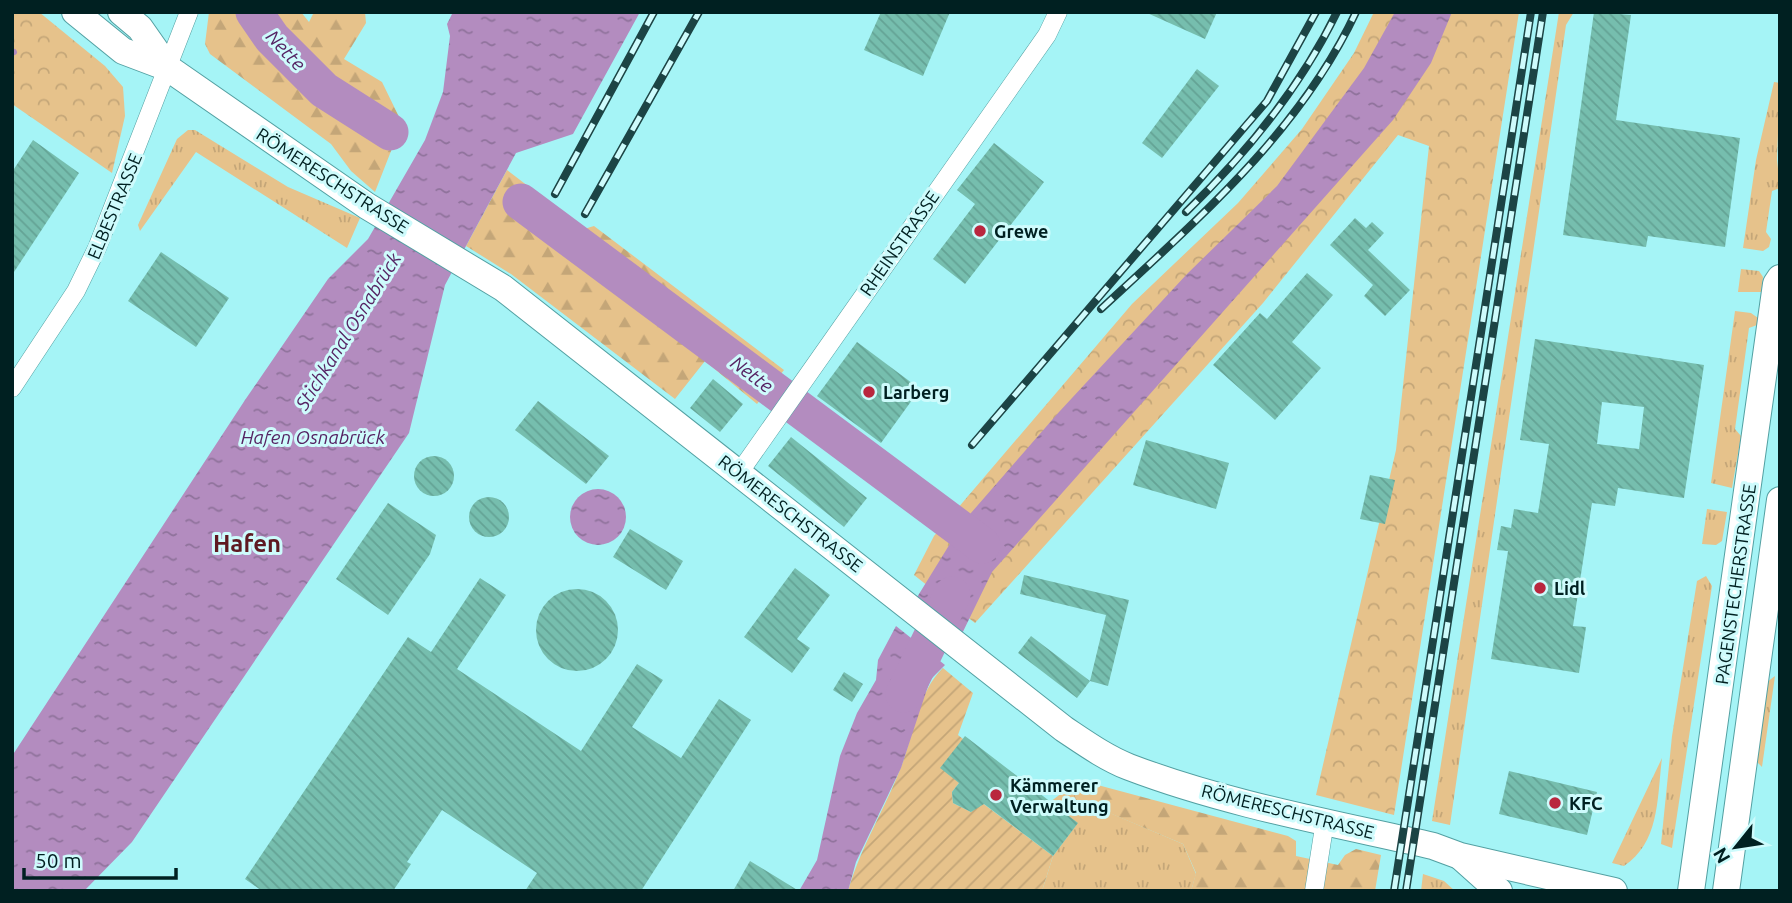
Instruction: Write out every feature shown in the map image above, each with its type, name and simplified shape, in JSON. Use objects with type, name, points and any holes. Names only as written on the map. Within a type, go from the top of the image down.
[{"type":"main road","name":"RÖMERESCHSTRASSE","points":[[75,12],[122,51],[168,68],[367,206],[472,267],[1064,729],[1127,766],[1230,798],[1433,846],[1460,856],[1614,891]]},
{"type":"main road","name":"RÖMERESCHSTRASSE","points":[[121,12],[140,28],[168,68]]},
{"type":"main road","name":"PAGENSTECHERSTRASSE","points":[[1692,891],[1774,298],[1780,278]]},
{"type":"main road","name":"PAGENSTECHERSTRASSE","points":[[1726,891],[1780,500]]},
{"type":"main road","name":"RÖMERESCHSTRASSE","points":[[1460,856],[1499,891]]},
{"type":"street","name":"ELBESTRASSE","points":[[12,388],[76,291],[97,248],[189,12]]},
{"type":"street","name":"RHEINSTRASSE","points":[[739,473],[1047,35],[1058,12]]},
{"type":"street","points":[[1314,891],[1325,821]]},
{"type":"green space","points":[[12,12],[39,12],[105,66],[123,87],[125,116],[112,173],[12,104]]},
{"type":"green space","points":[[209,12],[301,12],[309,22],[314,12],[365,12],[366,23],[344,59],[382,82],[402,123],[375,192],[351,171],[331,144],[210,54],[205,44]]},
{"type":"green space","points":[[1374,12],[1519,12],[1394,815],[1316,795],[1396,450],[1429,146],[1398,135],[1263,303],[975,623],[914,575],[934,536],[1132,304],[1238,203],[1302,129],[1354,53]]},
{"type":"green space","points":[[1559,12],[1574,12],[1566,25],[1450,825],[1432,821]]},
{"type":"green space","points":[[1774,82],[1780,83],[1777,159],[1780,188],[1772,191],[1766,232],[1771,239],[1769,247],[1763,251],[1743,248],[1756,160]]},
{"type":"green space","points":[[188,130],[195,130],[288,187],[360,218],[347,248],[196,152],[140,231],[138,225],[177,139]]},
{"type":"green space","points":[[507,170],[584,229],[594,226],[784,370],[757,404],[705,361],[675,399],[511,274],[466,246]]},
{"type":"green space","points":[[1741,269],[1759,271],[1763,277],[1761,292],[1738,292]]},
{"type":"green space","points":[[1735,311],[1751,313],[1758,318],[1757,325],[1749,328],[1735,429],[1741,436],[1732,488],[1711,483]]},
{"type":"green space","points":[[1707,509],[1727,512],[1722,541],[1716,545],[1702,544]]},
{"type":"green space","points":[[1706,576],[1712,586],[1672,848],[1661,844],[1672,736],[1697,581]]},
{"type":"green space","points":[[943,668],[973,693],[958,735],[963,739],[959,783],[952,792],[953,803],[971,812],[981,802],[1053,856],[1042,891],[848,891],[901,767],[927,689]]},
{"type":"green space","points":[[1775,676],[1762,767],[1756,761],[1767,682]]},
{"type":"green space","points":[[1662,758],[1651,832],[1636,856],[1624,866],[1612,863]]},
{"type":"green space","points":[[1079,780],[1288,836],[1296,841],[1296,856],[1338,865],[1345,855],[1356,849],[1381,855],[1375,891],[1191,891],[1196,873],[1183,844],[1076,799],[1071,786]]},
{"type":"green space","points":[[1071,786],[1077,799],[1183,844],[1196,874],[1191,891],[1042,891],[1053,856],[1077,824],[1050,802]]},
{"type":"green space","points":[[1423,874],[1444,881],[1455,891],[1421,891]]},
{"type":"water","name":"Hafen Osnabrück","points":[[453,12],[640,12],[573,134],[516,153],[445,285],[409,433],[132,842],[84,891],[12,891],[12,756],[245,400],[328,279],[368,239],[425,140],[443,92],[450,36],[447,24]]},
{"type":"water","points":[[1395,12],[1452,12],[1431,63],[1393,120],[992,572],[957,644],[911,607],[964,521],[1059,412],[1187,274],[1277,186],[1364,68]]},
{"type":"water","points":[[593,489],[603,489],[618,497],[624,506],[624,528],[618,537],[603,545],[593,545],[575,533],[570,522],[570,512],[582,494]]},
{"type":"water","points":[[896,626],[945,665],[930,680],[901,768],[856,862],[848,891],[799,891],[817,860],[840,756],[857,713],[876,680],[878,660]]},
{"type":"building","points":[[881,12],[950,12],[923,76],[864,50]]},
{"type":"building","points":[[1145,12],[1217,12],[1205,39]]},
{"type":"building","points":[[1594,12],[1631,15],[1616,120],[1740,138],[1725,247],[1648,236],[1646,247],[1563,235]]},
{"type":"building","points":[[1197,69],[1219,86],[1162,158],[1142,143]]},
{"type":"building","points":[[33,140],[79,173],[12,275],[12,172]]},
{"type":"building","name":"Grewe","points":[[994,143],[1044,182],[965,284],[933,259],[975,204],[957,190]]},
{"type":"building","points":[[1355,218],[1366,228],[1372,222],[1384,233],[1368,250],[1410,290],[1385,316],[1364,296],[1373,285],[1330,245]]},
{"type":"building","points":[[161,252],[229,298],[196,347],[128,301]]},
{"type":"building","points":[[1307,273],[1333,295],[1292,342],[1321,368],[1275,420],[1213,365],[1260,313],[1267,319]]},
{"type":"building","points":[[1535,339],[1704,365],[1684,498],[1618,488],[1615,506],[1592,503],[1573,626],[1586,627],[1579,673],[1491,659],[1508,551],[1497,550],[1501,526],[1511,528],[1514,509],[1538,513],[1549,444],[1520,440]],"holes":[[[1602,402],[1644,407],[1639,449],[1597,444]]]},
{"type":"building","name":"Larberg","points":[[857,342],[920,389],[881,443],[817,396]]},
{"type":"building","points":[[713,379],[743,404],[720,432],[690,408]]},
{"type":"building","points":[[538,401],[609,456],[586,484],[515,430]]},
{"type":"building","points":[[791,437],[867,498],[844,527],[768,466]]},
{"type":"building","points":[[1146,440],[1229,463],[1216,509],[1133,485]]},
{"type":"building","points":[[434,456],[448,462],[454,476],[448,490],[434,496],[420,490],[414,476],[420,462]]},
{"type":"building","points":[[1370,475],[1395,480],[1385,524],[1360,519]]},
{"type":"building","points":[[489,497],[503,503],[509,517],[503,531],[489,537],[475,531],[469,517],[475,503]]},
{"type":"building","points":[[388,503],[436,535],[430,554],[388,615],[336,579]]},
{"type":"building","points":[[630,529],[683,561],[666,590],[613,557]]},
{"type":"building","points":[[795,568],[830,595],[797,639],[810,648],[792,673],[744,637]]},
{"type":"building","points":[[1024,575],[1129,600],[1108,686],[1090,681],[1106,615],[1020,594]]},
{"type":"building","points":[[480,578],[506,595],[457,669],[581,751],[637,664],[663,680],[632,727],[681,758],[719,699],[751,720],[641,891],[525,891],[537,873],[442,810],[407,862],[411,864],[393,891],[262,891],[245,879],[408,637],[431,652]]},
{"type":"building","points":[[577,589],[593,592],[606,601],[615,614],[618,630],[615,646],[606,659],[593,668],[577,671],[561,668],[548,659],[539,646],[536,630],[539,614],[548,601],[561,592]]},
{"type":"building","points":[[1031,636],[1090,681],[1077,698],[1018,653]]},
{"type":"building","points":[[844,672],[863,684],[852,702],[833,690]]},
{"type":"building","name":"Kämmerer Verwaltung","points":[[965,736],[1078,823],[1053,856],[984,804],[971,812],[953,803],[952,792],[959,783],[940,768]]},
{"type":"building","points":[[1509,771],[1597,792],[1587,835],[1499,814]]},
{"type":"building","points":[[750,861],[799,891],[733,891]]},
{"type":"waterway","name":"Nette","points":[[254,12],[272,38],[324,90],[390,132]]},
{"type":"waterway","name":"Nette","points":[[521,202],[982,545]]},
{"type":"waterway","points":[[904,694],[952,595]]},
{"type":"railway","points":[[555,194],[654,12]]},
{"type":"railway","points":[[585,214],[699,12]]},
{"type":"railway","points":[[972,445],[1267,101],[1316,12]]},
{"type":"railway","points":[[1186,212],[1230,167],[1270,119],[1306,67],[1337,12]]},
{"type":"railway","points":[[1101,309],[1209,208],[1276,135],[1333,56],[1356,12]]},
{"type":"railway","points":[[1394,891],[1531,12]]},
{"type":"railway","points":[[1406,891],[1543,12]]},
{"type":"place","name":"Grewe","points":[[980,231]]},
{"type":"place","name":"Larberg","points":[[869,392]]},
{"type":"place","name":"Lidl","points":[[1540,588]]},
{"type":"place","name":"Kämmerer Verwaltung","points":[[996,795]]},
{"type":"place","name":"KFC","points":[[1555,803]]},
{"type":"district","name":"Hafen","points":[[247,543]]},
{"type":"water label","name":"Stichkanal Osnabrück","points":[[348,331]]}]
